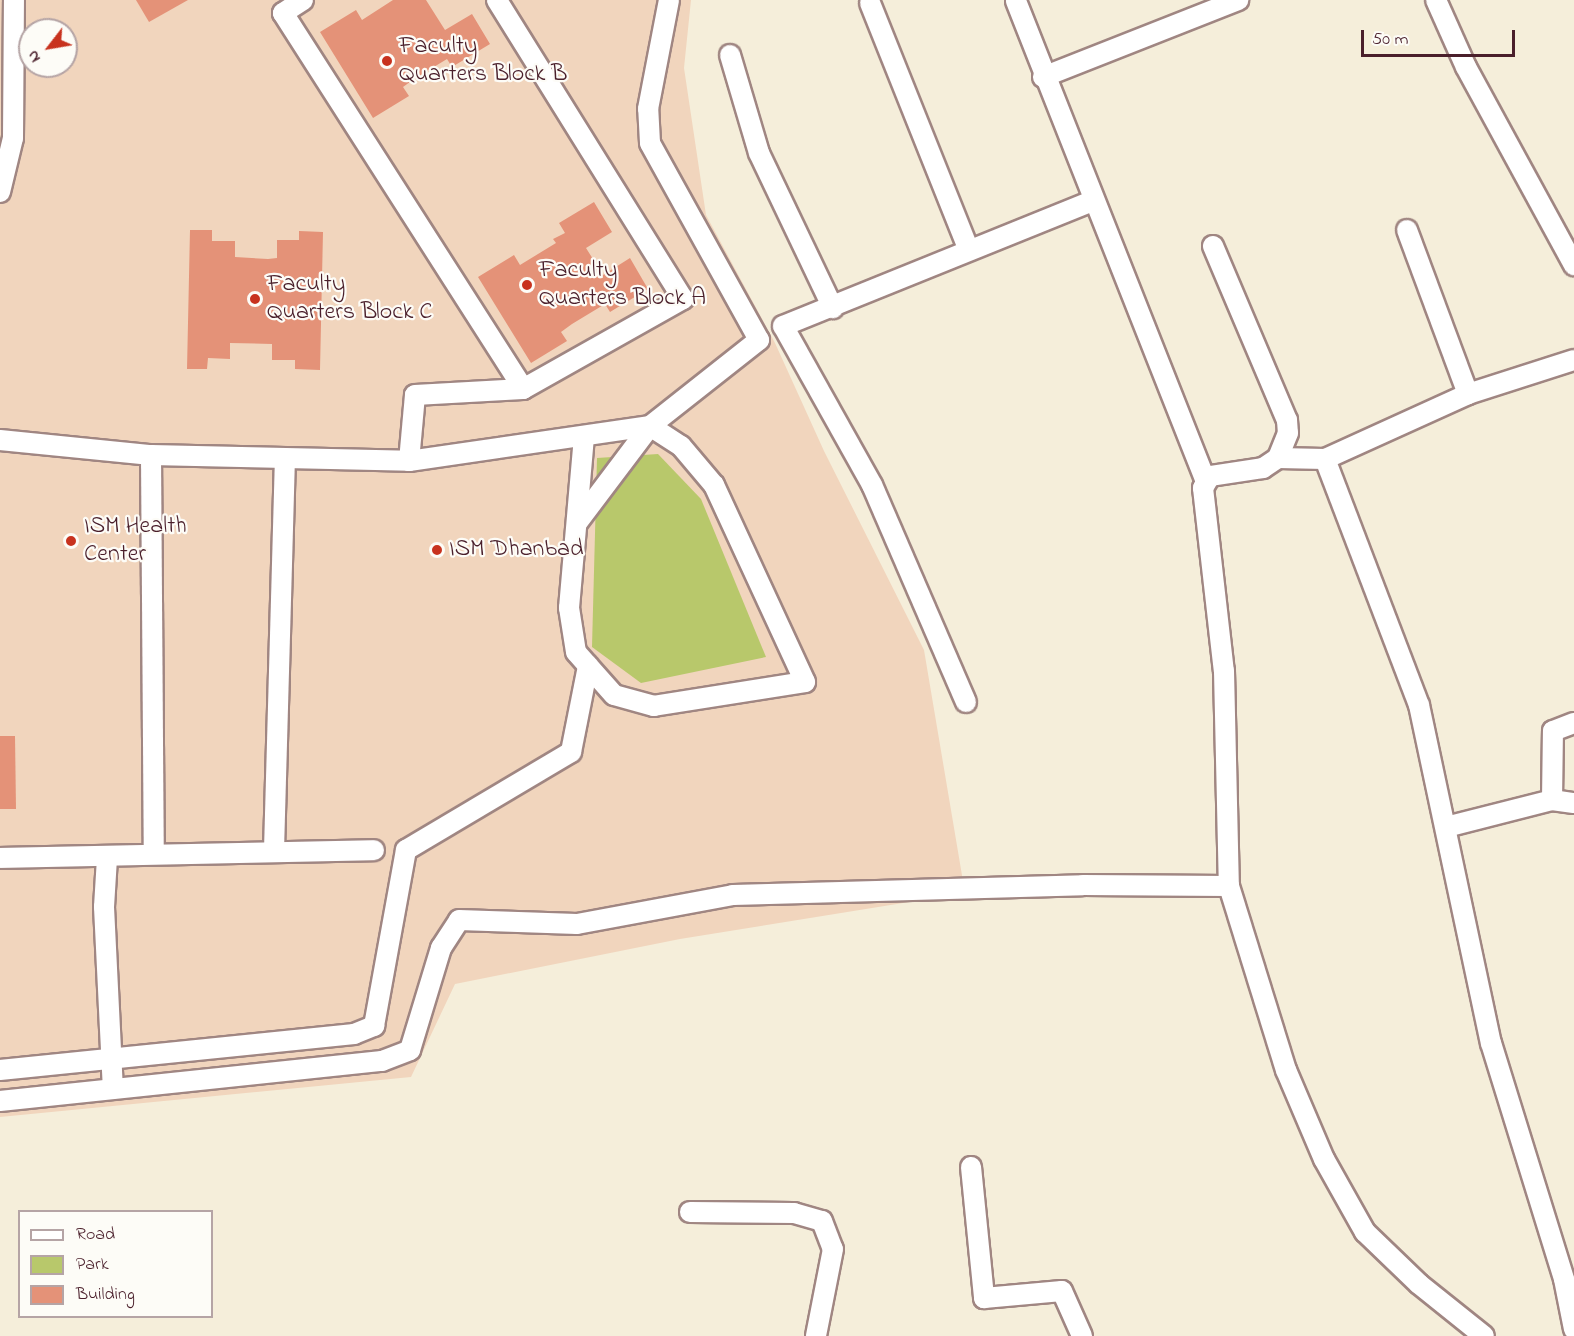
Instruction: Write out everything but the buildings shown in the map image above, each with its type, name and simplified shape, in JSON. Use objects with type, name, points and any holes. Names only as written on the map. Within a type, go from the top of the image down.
[{"type":"street","points":[[0,192],[13,138],[14,0]]},
{"type":"street","points":[[303,0],[284,13],[523,389]]},
{"type":"street","points":[[409,461],[415,395],[523,389],[683,299],[497,0]]},
{"type":"street","points":[[577,523],[650,426],[759,340],[650,143],[648,110],[669,0]]},
{"type":"street","points":[[1043,77],[1238,0]]},
{"type":"street","points":[[1437,0],[1466,67],[1574,265]]},
{"type":"street","points":[[1016,2],[1043,77],[1205,479],[1203,495],[1217,584],[1224,671],[1229,886],[1286,1070],[1324,1159],[1365,1232],[1419,1284],[1484,1336]]},
{"type":"street","points":[[870,3],[969,250]]},
{"type":"street","points":[[729,55],[759,153],[833,308]]},
{"type":"street","points":[[966,702],[872,485],[783,326],[833,308],[969,250],[1093,201]]},
{"type":"street","points":[[1407,230],[1468,394]]},
{"type":"street","points":[[1205,479],[1263,468],[1278,458],[1285,447],[1287,420],[1213,246]]},
{"type":"street","points":[[1278,458],[1325,459],[1468,394],[1574,360]]},
{"type":"street","points":[[0,440],[151,455],[285,460],[409,461],[650,426],[681,446],[714,485],[805,682],[654,706],[614,695],[576,652],[569,608],[585,437]]},
{"type":"street","points":[[151,455],[154,854]]},
{"type":"street","points":[[1325,459],[1419,705],[1491,1043],[1564,1279],[1574,1329]]},
{"type":"street","points":[[274,850],[285,460]]},
{"type":"street","points":[[0,1070],[354,1034],[374,1026],[406,850],[571,752],[588,666]]},
{"type":"street","points":[[1552,800],[1553,731],[1574,723]]},
{"type":"street","points":[[1446,827],[1552,800],[1574,803]]},
{"type":"street","points":[[0,858],[107,858],[274,850],[374,850]]},
{"type":"street","points":[[107,858],[104,907],[113,1089]]},
{"type":"street","points":[[0,1101],[382,1061],[410,1050],[441,948],[459,920],[577,924],[733,895],[1083,885],[1229,886]]},
{"type":"street","points":[[971,1167],[984,1298],[1062,1291],[1082,1336]]},
{"type":"street","points":[[690,1212],[794,1213],[822,1221],[833,1249],[816,1336]]},
{"type":"shaded area","name":"ISM Dhanbad","points":[[0,0],[691,0],[684,68],[706,215],[775,343],[824,451],[924,650],[965,893],[680,939],[455,984],[411,1077],[0,1117]]},
{"type":"green space","points":[[658,454],[701,499],[766,657],[641,683],[592,647],[597,458]]},
{"type":"place","name":"Faculty Quarters Block B","points":[[387,61]]},
{"type":"place","name":"Faculty Quarters Block A","points":[[527,285]]},
{"type":"place","name":"Faculty Quarters Block C","points":[[255,299]]},
{"type":"place","name":"ISM Health Center","points":[[71,541]]},
{"type":"place","name":"ISM Dhanbad","points":[[437,550]]}]
